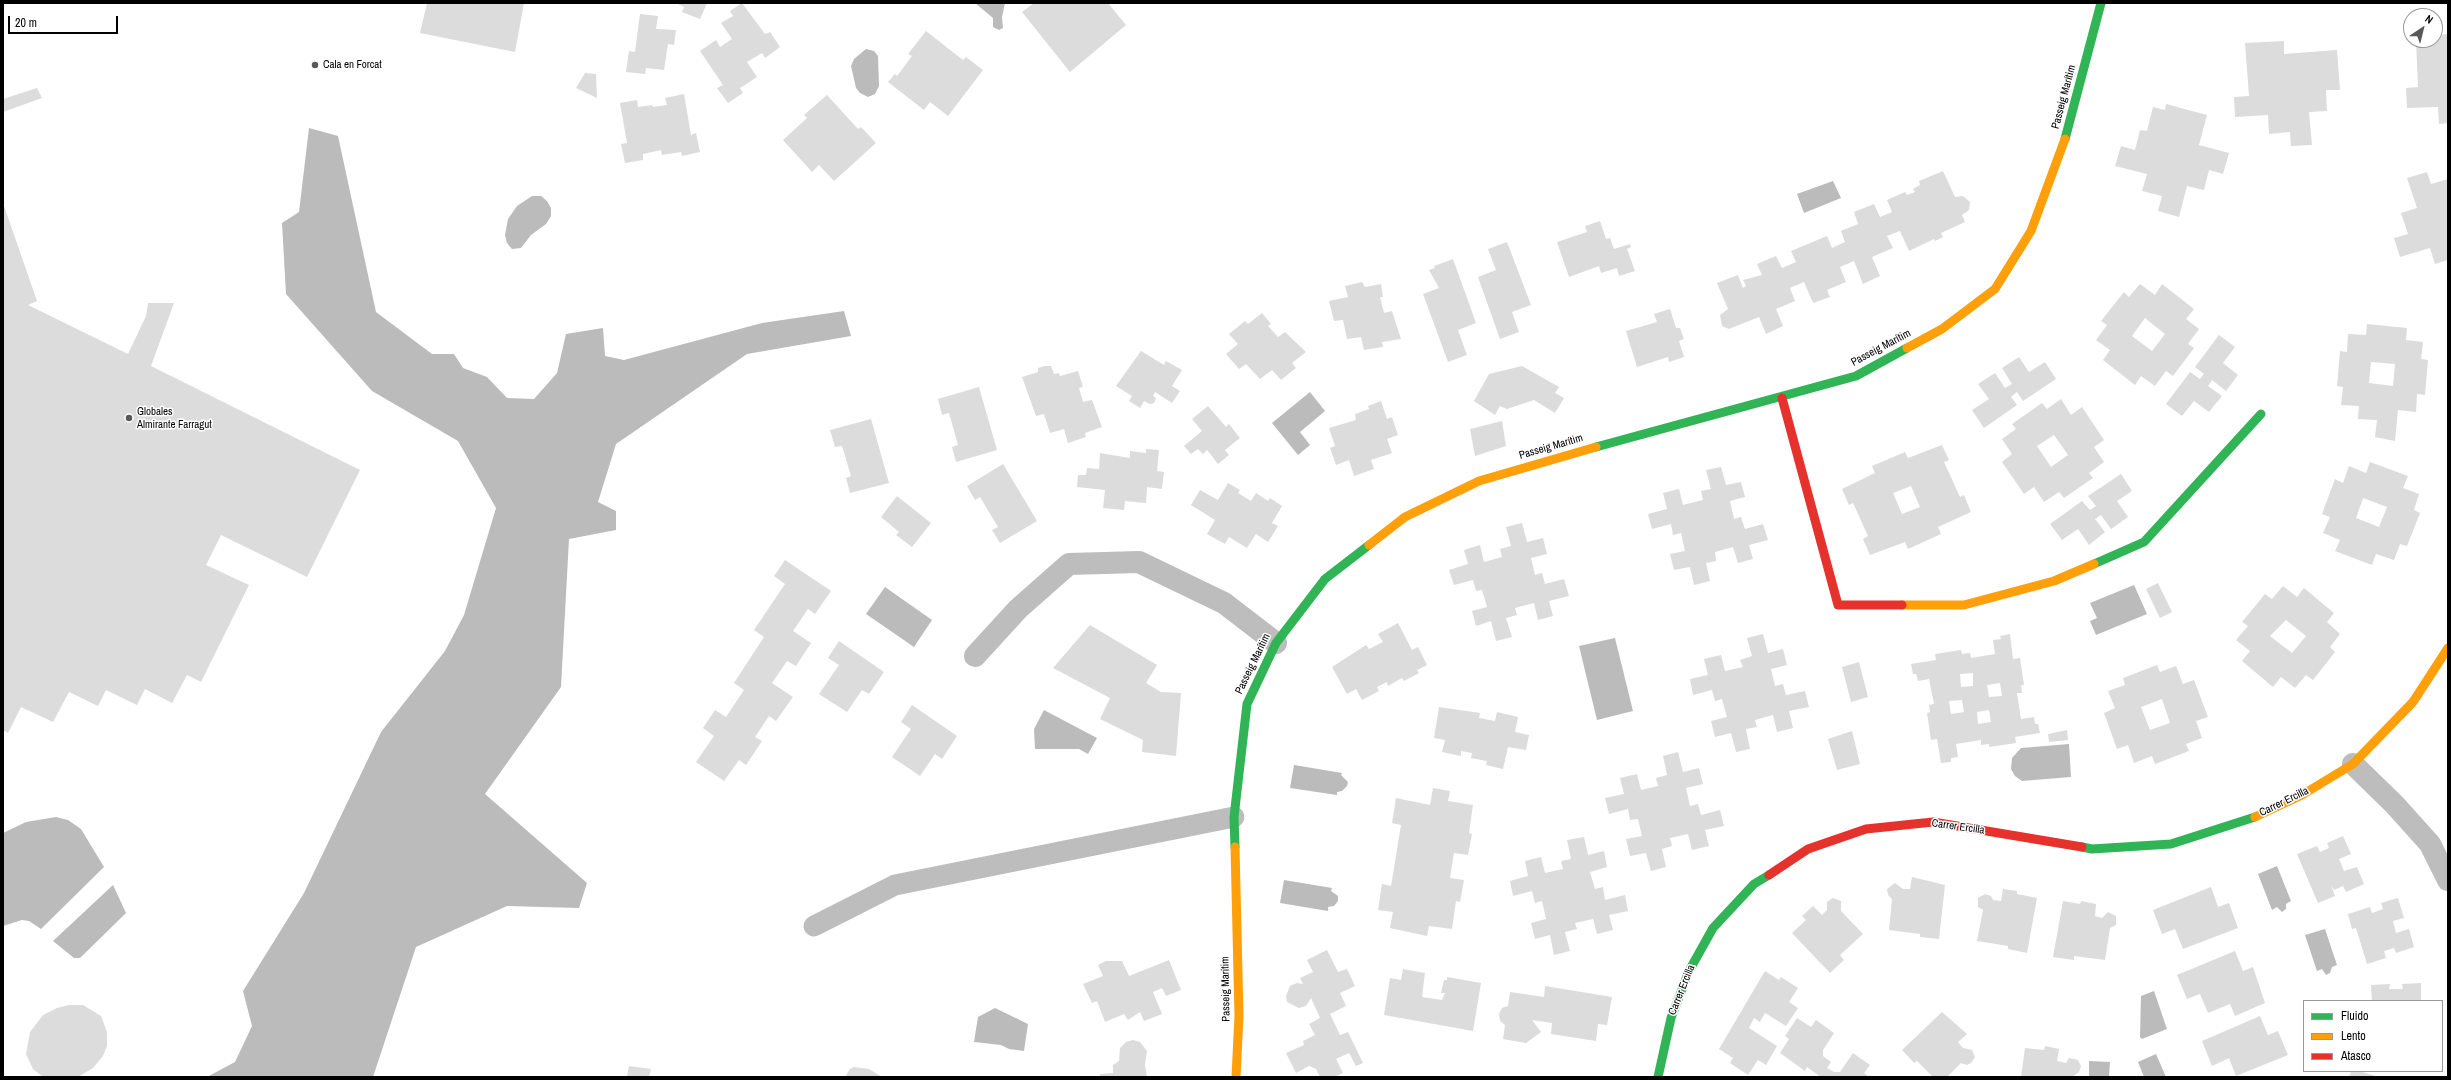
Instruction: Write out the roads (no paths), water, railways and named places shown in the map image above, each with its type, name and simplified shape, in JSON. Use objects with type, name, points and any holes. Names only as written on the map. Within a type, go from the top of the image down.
[{"type":"street","name":"Passeig Marítim","points":[[1236,1077],[1239,1016],[1234,817],[1247,704],[1276,643],[1325,579],[1405,517],[1479,481],[1642,434],[1782,398],[1856,376],[1942,329],[1995,289],[2031,231],[2064,142],[2101,3]]},
{"type":"street","points":[[1782,398],[1838,605],[1964,605],[2054,581],[2144,542],[2261,414]]},
{"type":"street","points":[[975,656],[1018,609],[1069,564],[1139,562],[1224,603],[1276,643]]},
{"type":"street","name":"Carrer Ercilla","points":[[1658,1077],[1673,1011],[1689,971],[1713,928],[1754,884],[1808,849],[1866,828],[1933,822],[2092,849],[2171,844],[2251,819],[2302,795],[2353,764],[2413,702],[2448,648]]},
{"type":"street","points":[[2353,764],[2395,805],[2430,844],[2448,880]]},
{"type":"lane","points":[[814,926],[895,885],[1234,817]]},
{"type":"place","name":"Cala en Forcat","points":[[315,65]]},
{"type":"place","name":"Globales Almirante Farragut","points":[[129,418]]}]
